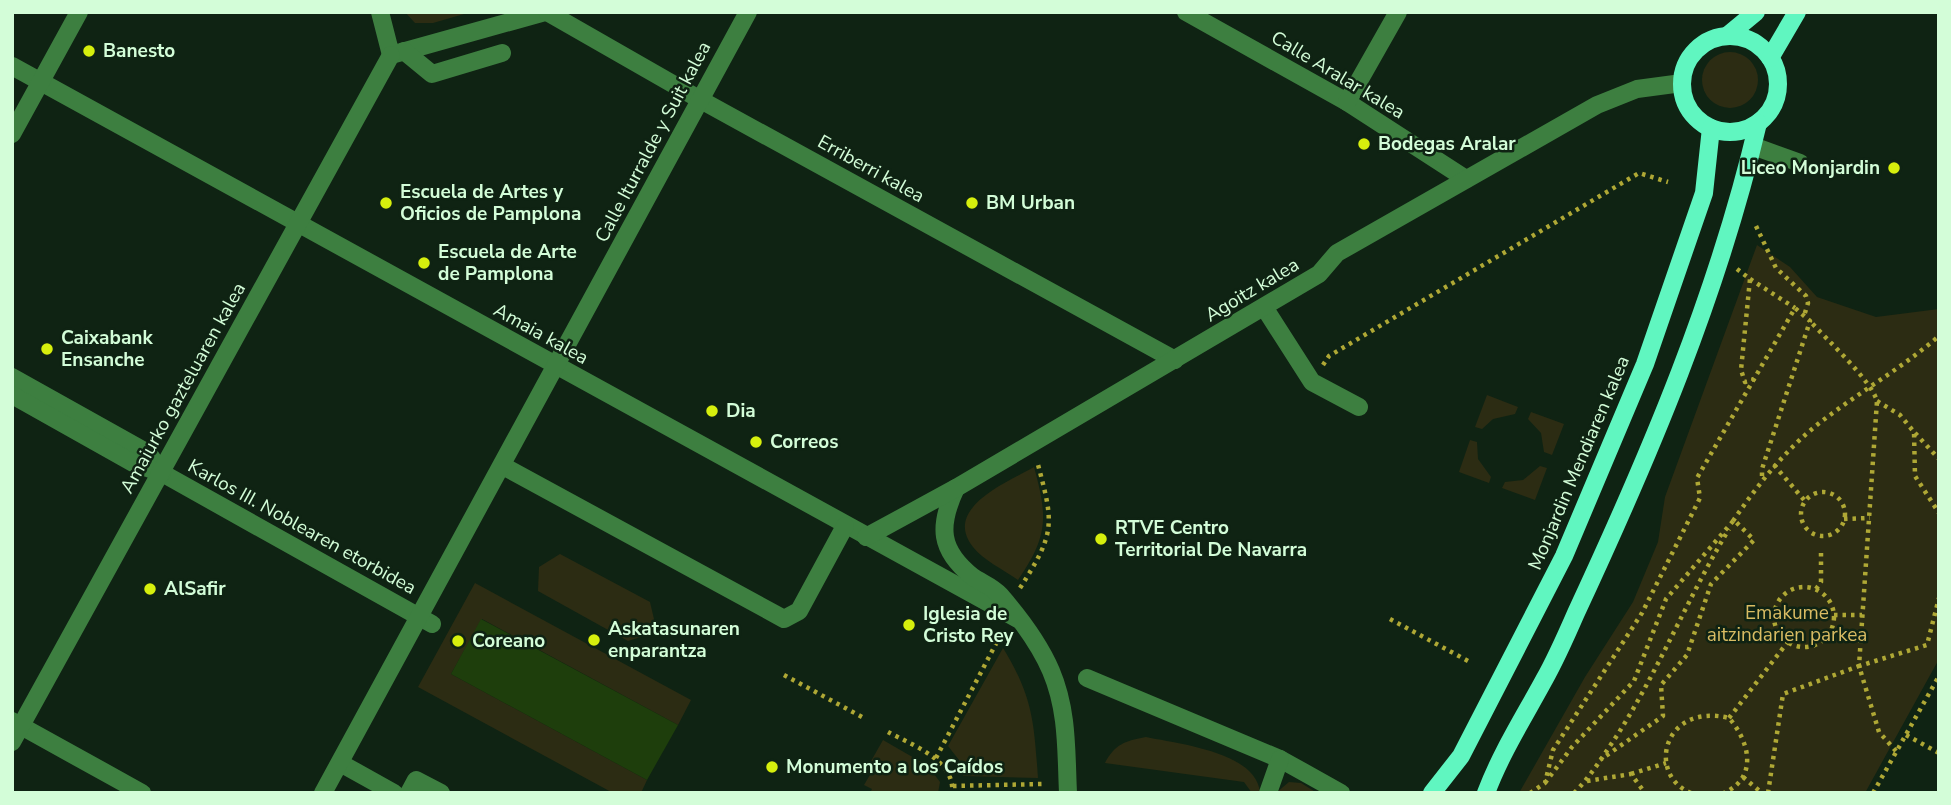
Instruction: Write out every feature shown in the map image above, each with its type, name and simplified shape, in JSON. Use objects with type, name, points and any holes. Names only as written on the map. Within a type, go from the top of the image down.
[{"type":"main road","points":[[1727,36],[1751,41],[1770,58],[1777,74],[1778,88],[1775,102],[1758,123],[1743,130],[1727,132],[1711,128],[1690,110],[1682,83],[1685,69],[1700,46],[1727,36],[1756,12]]},
{"type":"main road","points":[[1770,58],[1797,12]]},
{"type":"main road","points":[[1486,793],[1493,774],[1547,676],[1632,491],[1723,258],[1758,123]]},
{"type":"main road","name":"Monjardin Mendiaren kalea","points":[[1433,793],[1461,755],[1564,556],[1640,377],[1704,193],[1711,128]]},
{"type":"street","points":[[12,134],[79,12]]},
{"type":"street","points":[[380,12],[398,53],[432,74],[502,53]]},
{"type":"street","points":[[398,53],[546,12]]},
{"type":"street","name":"Erriberri kalea","points":[[546,12],[1175,360]]},
{"type":"street","name":"Calle Iturralde y Suit kalea","points":[[557,366],[748,12]]},
{"type":"street","name":"Calle Aralar kalea","points":[[1186,12],[1347,102],[1466,179]]},
{"type":"street","points":[[1347,102],[1398,12]]},
{"type":"street","name":"Amaiurko gazteluaren kalea","points":[[15,730],[162,473],[297,224],[398,53]]},
{"type":"street","name":"Amaia kalea","points":[[12,66],[866,537]]},
{"type":"street","name":"Agoitz kalea","points":[[866,537],[956,488],[1319,274],[1337,253],[1597,105],[1637,89],[1682,83]]},
{"type":"street","points":[[1753,146],[1800,163]]},
{"type":"street","points":[[1264,307],[1312,382],[1359,407]]},
{"type":"street","points":[[324,793],[426,621],[503,466],[557,366]]},
{"type":"street","name":"Karlos III. Noblearen etorbidea","points":[[12,377],[148,453],[162,473],[426,621]]},
{"type":"street","points":[[12,395],[133,464],[162,473]]},
{"type":"street","points":[[503,466],[784,619],[799,611],[845,527]]},
{"type":"street","points":[[956,488],[947,506],[944,525],[947,549],[959,565],[998,593],[1030,631],[1051,672],[1066,721],[1068,793]]},
{"type":"street","points":[[866,537],[1018,619]]},
{"type":"street","points":[[1087,678],[1280,760],[1341,793]]},
{"type":"street","points":[[15,730],[142,793]]},
{"type":"street","points":[[1268,793],[1280,760]]},
{"type":"street","points":[[340,763],[394,793]]},
{"type":"street","points":[[409,793],[416,779],[441,793]]},
{"type":"path","points":[[1312,382],[1329,356],[1639,173],[1668,183]]},
{"type":"path","points":[[1756,226],[1776,268],[1806,296],[1808,303],[1804,316]]},
{"type":"path","points":[[1723,258],[1795,308],[1873,387],[1877,401],[1859,666],[1879,732],[1896,751]]},
{"type":"path","points":[[1750,279],[1741,370],[1745,382],[1754,379]]},
{"type":"path","points":[[1545,783],[1553,750],[1642,613],[1700,498],[1698,478],[1795,308]]},
{"type":"path","points":[[1762,480],[1762,469],[1810,321]]},
{"type":"path","points":[[1574,793],[1600,760],[1661,662],[1709,562],[1762,480],[1774,465],[1825,419],[1911,361],[1939,336]]},
{"type":"path","points":[[1877,401],[1900,415],[1939,459]]},
{"type":"path","points":[[1914,432],[1915,476],[1939,513]]},
{"type":"path","points":[[1020,588],[1040,557],[1050,533],[1047,498],[1037,460]]},
{"type":"path","points":[[1774,465],[1805,501]]},
{"type":"path","points":[[1817,493],[1832,494],[1843,504],[1844,519],[1835,532],[1829,535],[1814,534],[1803,523],[1801,516],[1805,501],[1817,493]]},
{"type":"path","points":[[1844,519],[1870,518]]},
{"type":"path","points":[[1530,793],[1545,783],[1572,747],[1634,681],[1667,599],[1734,520]]},
{"type":"path","points":[[1600,760],[1663,716],[1661,685],[1686,655],[1711,584],[1754,541],[1734,520]]},
{"type":"path","points":[[1816,589],[1821,582],[1821,548]]},
{"type":"path","points":[[1798,587],[1816,589],[1829,600],[1835,615],[1833,626],[1821,642],[1801,648],[1787,643],[1774,623],[1776,605],[1781,597],[1798,587]]},
{"type":"path","points":[[1768,793],[1783,694],[1927,645],[1939,598]]},
{"type":"path","points":[[1835,615],[1862,615]]},
{"type":"path","points":[[1390,619],[1470,662]]},
{"type":"path","points":[[936,758],[1000,636]]},
{"type":"path","points":[[1729,718],[1787,643]]},
{"type":"path","points":[[784,675],[864,718]]},
{"type":"path","points":[[1873,793],[1939,676]]},
{"type":"path","points":[[1691,793],[1673,778],[1667,763],[1667,747],[1674,732],[1686,720],[1701,715],[1729,718],[1743,734],[1748,748],[1748,763],[1743,777],[1724,793]]},
{"type":"path","points":[[888,732],[936,758],[953,786],[952,793]]},
{"type":"path","points":[[1906,735],[1939,752]]},
{"type":"path","points":[[1586,781],[1631,774],[1667,763]]},
{"type":"path","points":[[1631,774],[1646,793]]},
{"type":"path","points":[[1743,777],[1762,793]]},
{"type":"path","points":[[953,786],[1042,784]]},
{"type":"green space","points":[[405,12],[471,12],[433,23],[415,23]]},
{"type":"green space","points":[[1730,52],[1741,54],[1750,60],[1756,69],[1756,91],[1750,100],[1741,106],[1730,108],[1719,106],[1710,100],[1704,91],[1702,80],[1704,69],[1710,60],[1719,54]]},
{"type":"green space","name":"Emakume aitzindarien parkea","points":[[1757,245],[1790,267],[1817,297],[1876,317],[1939,309],[1939,659],[1865,793],[1519,793],[1585,677],[1633,602],[1658,542],[1665,497]]},
{"type":"green space","points":[[1487,395],[1518,407],[1515,414],[1493,419],[1482,429],[1475,427]]},
{"type":"green space","points":[[1531,412],[1564,424],[1552,455],[1544,452],[1541,433],[1528,419]]},
{"type":"green space","points":[[1470,440],[1477,442],[1478,459],[1491,477],[1489,483],[1459,472]]},
{"type":"green space","points":[[1540,466],[1547,468],[1535,500],[1502,488],[1505,482],[1523,480]]},
{"type":"green space","points":[[1034,467],[1042,500],[1042,526],[1035,551],[1018,580],[977,552],[966,533],[966,520],[982,498]]},
{"type":"green space","points":[[560,554],[650,602],[657,632],[628,641],[538,591],[539,567]]},
{"type":"green space","points":[[475,583],[691,700],[678,725],[482,619],[451,674],[647,780],[641,793],[613,793],[418,687]]},
{"type":"green space","points":[[1003,648],[1021,681],[1030,710],[1038,778],[963,776],[959,760],[948,746]]},
{"type":"green space","points":[[1146,737],[1196,747],[1231,759],[1246,768],[1256,779],[1260,793],[1252,793],[1244,782],[1105,763],[1121,744]]},
{"type":"green space","points":[[883,740],[928,766],[940,782],[938,793],[870,793],[872,789],[864,785],[871,773],[866,770]]},
{"type":"green space","points":[[1289,782],[1301,783],[1317,793],[1276,793]]},
{"type":"shaded area","points":[[481,619],[678,725],[647,780],[451,674]]},
{"type":"place","name":"Banesto","points":[[89,51]]},
{"type":"place","name":"Bodegas Aralar","points":[[1364,144]]},
{"type":"place","name":"Liceo Monjardin","points":[[1894,168]]},
{"type":"place","name":"Escuela de Artes y Oficios de Pamplona","points":[[386,203]]},
{"type":"place","name":"BM Urban","points":[[972,203]]},
{"type":"place","name":"Escuela de Arte de Pamplona","points":[[424,263]]},
{"type":"place","name":"Caixabank Ensanche","points":[[47,349]]},
{"type":"place","name":"Dia","points":[[712,411]]},
{"type":"place","name":"Correos","points":[[756,442]]},
{"type":"place","name":"RTVE Centro Territorial De Navarra","points":[[1101,539]]},
{"type":"place","name":"AlSafir","points":[[150,589]]},
{"type":"place","name":"Iglesia de Cristo Rey","points":[[909,625]]},
{"type":"place","name":"Askatasunaren enparantza","points":[[594,640]]},
{"type":"place","name":"Coreano","points":[[458,641]]},
{"type":"place","name":"Monumento a los Caídos","points":[[772,767]]}]
